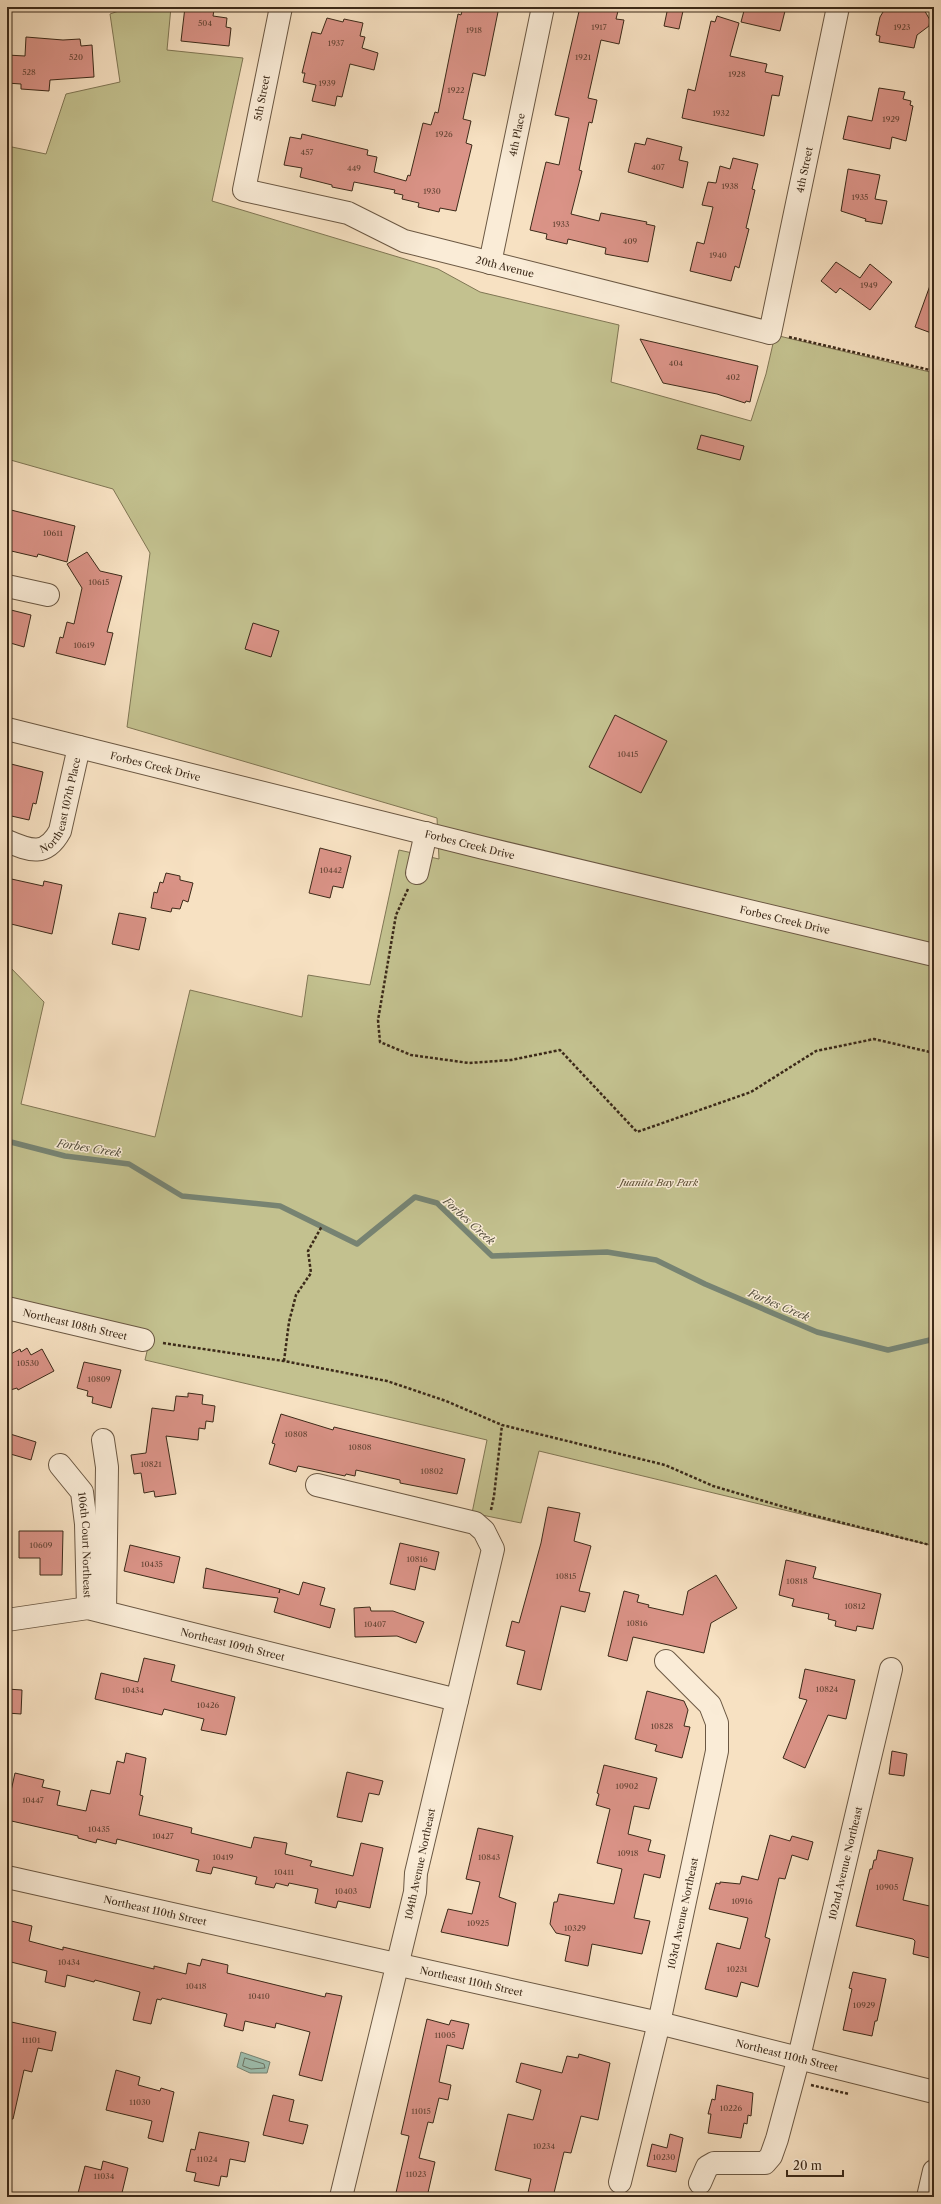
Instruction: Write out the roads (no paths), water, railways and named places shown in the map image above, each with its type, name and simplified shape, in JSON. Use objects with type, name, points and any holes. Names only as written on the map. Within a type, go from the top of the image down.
[{"type":"street","name":"5th Street","points":[[244,190],[281,7]]},
{"type":"street","name":"4th Place","points":[[490,263],[543,7]]},
{"type":"street","name":"4th Street","points":[[770,333],[838,7]]},
{"type":"street","name":"20th Avenue","points":[[244,190],[348,213],[404,241],[770,333]]},
{"type":"street","points":[[7,586],[48,595]]},
{"type":"street","name":"Forbes Creek Drive","points":[[7,729],[426,833],[934,955]]},
{"type":"street","name":"Northeast 107th Place","points":[[7,842],[28,850],[40,850],[55,841],[60,831],[80,746]]},
{"type":"street","points":[[417,873],[426,833]]},
{"type":"street","name":"Northeast 108th Street","points":[[7,1308],[143,1340]]},
{"type":"street","points":[[97,1610],[107,1467],[103,1440]]},
{"type":"street","name":"106th Court Northeast","points":[[60,1466],[82,1492],[97,1610]]},
{"type":"street","name":"104th Avenue Northeast","points":[[317,1485],[475,1523],[484,1531],[493,1549],[416,1873],[415,1892],[341,2197]]},
{"type":"street","name":"Northeast 109th Street","points":[[7,1620],[97,1610],[456,1700]]},
{"type":"street","name":"103rd Avenue Northeast","points":[[620,2182],[659,2023],[717,1751],[717,1723],[710,1705],[666,1661]]},
{"type":"street","name":"102nd Avenue Northeast","points":[[700,2183],[706,2167],[714,2163],[765,2163],[771,2156],[799,2057],[891,1669]]},
{"type":"street","name":"Northeast 110th Street","points":[[7,1877],[659,2023],[934,2092]]},
{"type":"street","points":[[928,2197],[934,2171]]},
{"type":"water","points":[[241,2052],[270,2062],[267,2073],[250,2073],[237,2067]]},
{"type":"waterway","name":"Forbes Creek","points":[[7,1141],[65,1156],[129,1164],[182,1196],[280,1206],[357,1244],[415,1197],[437,1203],[492,1256],[607,1252],[656,1260],[705,1284],[817,1332],[888,1350],[934,1339]]},
{"type":"park label","name":"Juanita Bay Park","points":[[659,1182]]}]
